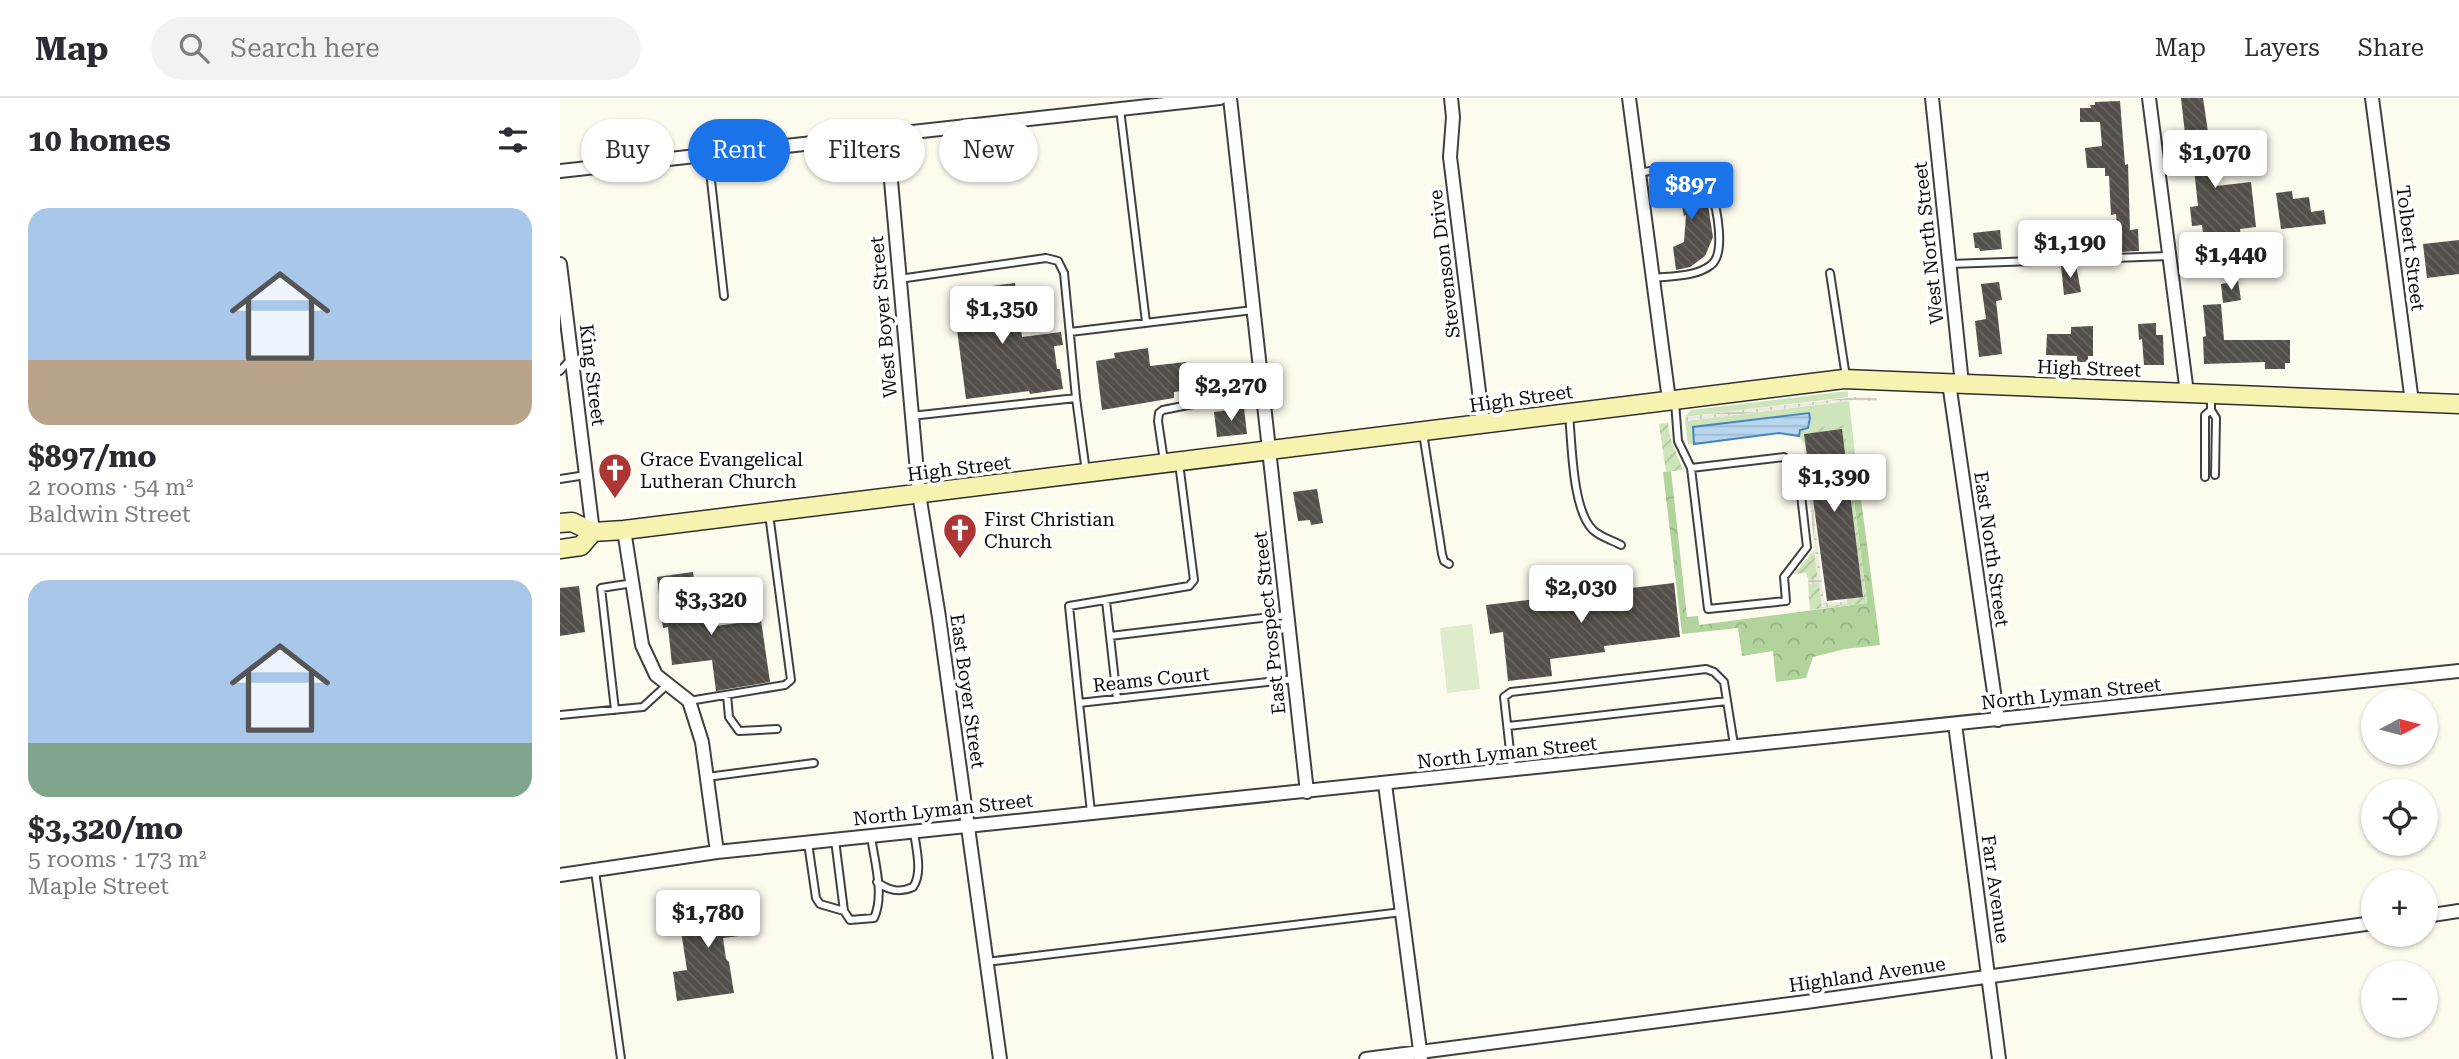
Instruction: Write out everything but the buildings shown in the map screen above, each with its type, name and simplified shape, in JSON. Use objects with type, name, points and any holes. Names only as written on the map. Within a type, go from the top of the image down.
[{"type":"main road","name":"High Street","points":[[560,523],[572,522],[593,532],[624,530],[1846,379],[2187,393],[2211,402],[2459,404]]},
{"type":"main road","name":"High Street","points":[[560,549],[581,545],[593,532]]},
{"type":"street","points":[[925,132],[1220,98]]},
{"type":"street","name":"East Prospect Street","points":[[1230,98],[1307,792]]},
{"type":"street","name":"Stevenson Drive","points":[[1451,98],[1453,117],[1450,157],[1483,425]]},
{"type":"street","points":[[1629,98],[1672,400]]},
{"type":"street","name":"West North Street","points":[[1932,98],[1950,264],[1956,384]]},
{"type":"street","points":[[2149,98],[2187,393]]},
{"type":"street","name":"Tolbert Street","points":[[2372,98],[2412,402]]},
{"type":"street","points":[[560,171],[688,156]]},
{"type":"street","name":"West Boyer Street","points":[[891,182],[919,494]]},
{"type":"street","name":"King Street","points":[[560,272],[593,532]]},
{"type":"street","name":"East North Street","points":[[1956,384],[1998,720]]},
{"type":"street","name":"East Boyer Street","points":[[919,494],[1000,1059]]},
{"type":"street","points":[[624,530],[642,645],[656,676],[689,701],[702,743],[717,852]]},
{"type":"street","name":"North Lyman Street","points":[[560,875],[717,852],[2459,671]]},
{"type":"street","name":"Farr Avenue","points":[[1955,724],[1999,1059]]},
{"type":"street","points":[[1385,784],[1421,1056]]},
{"type":"street","points":[[2438,914],[2459,911]]},
{"type":"street","name":"Highland Avenue","points":[[1366,1059],[1421,1056],[2361,925]]},
{"type":"lane","points":[[1120,109],[1146,322]]},
{"type":"lane","points":[[1639,173],[1676,168],[1690,171],[1702,178],[1711,190],[1716,209],[1719,251],[1715,263],[1691,273],[1653,278]]},
{"type":"lane","points":[[711,182],[724,296]]},
{"type":"lane","points":[[1950,264],[2169,256]]},
{"type":"lane","points":[[899,279],[1046,258],[1058,261],[1064,273],[1086,474]]},
{"type":"lane","points":[[1830,273],[1846,379]]},
{"type":"lane","points":[[1070,332],[1255,309]]},
{"type":"lane","points":[[560,370],[572,359]]},
{"type":"lane","points":[[1079,703],[1069,606],[1189,586],[1194,580],[1172,463],[1158,421],[1159,413],[1193,404],[1199,383],[1205,377],[1261,371]]},
{"type":"lane","points":[[911,416],[1076,398]]},
{"type":"lane","points":[[1672,400],[1678,441],[1691,468],[1708,609],[1786,601],[1784,577],[1807,547],[1798,469],[1784,457],[1691,468]]},
{"type":"lane","points":[[2211,402],[2216,418],[2215,475]]},
{"type":"lane","points":[[2205,477],[2205,415],[2211,402]]},
{"type":"lane","points":[[1569,413],[1582,512],[1598,535],[1621,545]]},
{"type":"lane","points":[[1423,431],[1442,554],[1444,561],[1449,564]]},
{"type":"lane","points":[[560,479],[586,475]]},
{"type":"lane","points":[[689,701],[785,685],[791,680],[769,512]]},
{"type":"lane","points":[[615,710],[601,588],[633,583]]},
{"type":"lane","points":[[1106,601],[1117,699]]},
{"type":"lane","points":[[1110,636],[1287,615]]},
{"type":"lane","points":[[1512,771],[1504,697],[1511,692],[1706,669],[1714,671],[1724,682],[1735,747]]},
{"type":"lane","name":"Reams Court","points":[[1091,814],[1079,703],[1295,679]]},
{"type":"lane","points":[[560,715],[643,707],[667,685]]},
{"type":"lane","points":[[727,695],[729,717],[738,731],[777,729]]},
{"type":"lane","points":[[1508,726],[1727,701]]},
{"type":"lane","points":[[706,777],[814,763]]},
{"type":"lane","points":[[877,882],[886,890],[913,887],[918,880],[914,832]]},
{"type":"lane","points":[[835,840],[844,911],[850,920],[859,921],[874,918],[877,911],[872,836]]},
{"type":"lane","points":[[808,843],[816,898],[820,904],[844,911]]},
{"type":"lane","points":[[595,871],[621,1059]]},
{"type":"lane","points":[[986,962],[1402,912]]},
{"type":"green space","points":[[1848,391],[1848,397],[1685,417],[1691,410]]},
{"type":"green space","points":[[1849,401],[1855,453],[1848,454],[1844,425],[1808,428],[1810,418],[1693,428],[1694,444],[1688,444],[1685,421]]},
{"type":"green space","points":[[1668,423],[1670,437],[1683,470],[1666,472],[1659,424]]},
{"type":"green space","points":[[1844,425],[1867,603],[1810,610],[1808,584],[1819,582],[1822,607],[1847,603],[1847,598],[1863,596],[1842,430],[1805,434],[1806,442],[1803,443],[1799,436],[1803,428]]},
{"type":"green space","points":[[1855,453],[1880,645],[1845,649],[1813,657],[1806,678],[1776,682],[1773,651],[1742,656],[1738,628],[1682,634],[1663,472],[1671,471],[1687,617],[1698,616],[1699,625],[1867,603],[1848,454]]},
{"type":"green space","points":[[1814,550],[1818,579],[1808,579],[1806,573],[1794,574]]},
{"type":"green space","points":[[1472,624],[1480,689],[1447,693],[1440,628]]},
{"type":"shaded area","points":[[1855,397],[1877,398],[1877,401],[1855,400],[1685,421],[1685,417]]},
{"type":"shaded area","points":[[1806,442],[1824,603],[1843,602],[1843,599],[1847,598],[1847,604],[1822,607],[1819,583],[1808,584],[1808,579],[1818,578],[1803,443]]},
{"type":"water","points":[[1809,413],[1808,428],[1800,430],[1799,436],[1779,433],[1694,444],[1693,427]]},
{"type":"place","name":"Grace Evangelical Lutheran Church","points":[[615,500]]},
{"type":"place","name":"First Christian Church","points":[[960,560]]}]
